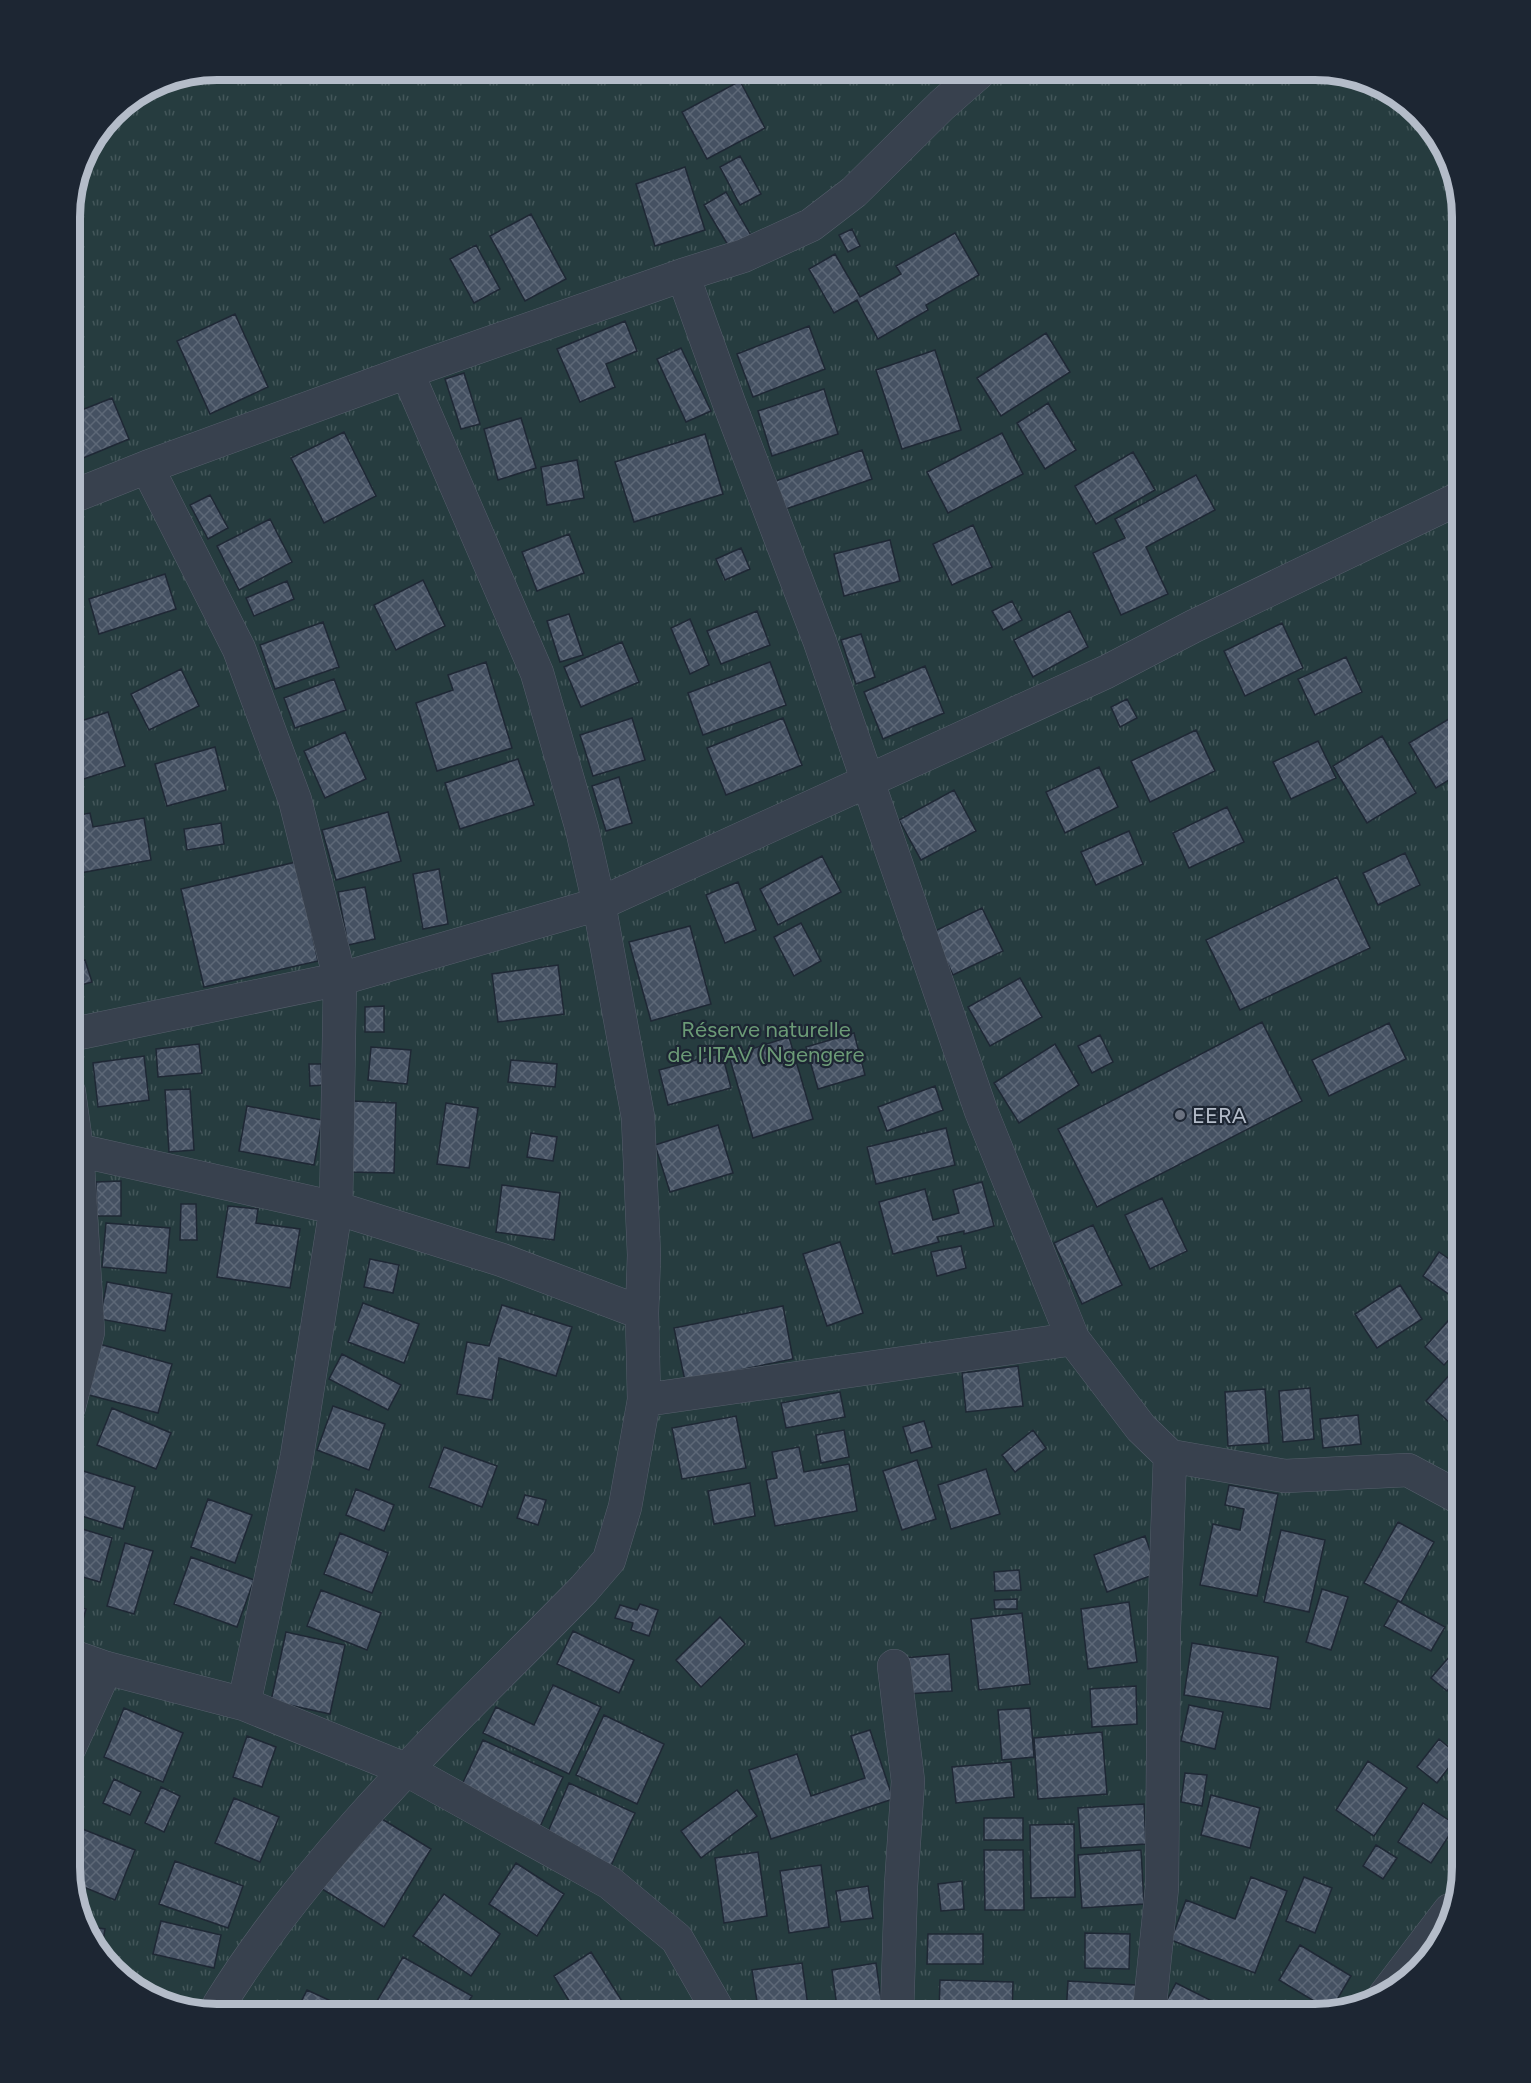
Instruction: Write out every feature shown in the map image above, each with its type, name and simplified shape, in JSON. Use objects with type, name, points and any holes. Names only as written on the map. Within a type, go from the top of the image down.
[{"type":"street","points":[[80,494],[407,372],[743,256],[811,225],[854,192],[970,80]]},
{"type":"street","points":[[683,275],[820,642],[981,1111],[1073,1339],[1141,1428],[1170,1456],[1285,1476],[1408,1470],[1452,1494]]},
{"type":"street","points":[[220,2003],[248,1957],[340,1843],[407,1770],[584,1589],[609,1560],[625,1507],[644,1400],[642,1312],[644,1256],[638,1117],[599,904],[582,829],[537,673],[407,372]]},
{"type":"street","points":[[147,467],[239,649],[295,800],[340,978],[336,1208],[297,1456],[244,1704]]},
{"type":"street","points":[[80,1033],[340,978],[599,904],[1106,672],[1194,626],[1452,502]]},
{"type":"street","points":[[80,1151],[336,1208],[502,1260],[642,1312]]},
{"type":"street","points":[[80,1216],[87,1332],[80,1361]]},
{"type":"street","points":[[644,1400],[1073,1339]]},
{"type":"street","points":[[1150,2004],[1162,1887],[1164,1628],[1170,1456]]},
{"type":"street","points":[[80,1659],[106,1668],[244,1704],[407,1770],[610,1883],[677,1939],[714,2003]]},
{"type":"street","points":[[894,1666],[908,1781],[897,2004]]},
{"type":"street","points":[[80,1725],[106,1668]]},
{"type":"street","points":[[1406,1968],[1437,1927]]},
{"type":"green space","name":"Réserve naturelle de l'ITAV (Ngengere","points":[[208,80],[1323,80],[1358,87],[1391,103],[1411,120],[1433,148],[1447,181],[1452,217],[1452,1866],[1447,1902],[1433,1935],[1411,1963],[1383,1985],[1350,1999],[1314,2004],[208,2003],[181,1999],[148,1985],[120,1963],[98,1935],[84,1902],[80,1866],[80,208],[84,181],[90,164],[108,133],[126,114],[164,90],[181,84]]},
{"type":"building","points":[[740,81],[765,128],[707,159],[682,112]]},
{"type":"building","points":[[740,156],[761,194],[740,205],[720,167]]},
{"type":"building","points":[[685,167],[705,230],[655,246],[636,184]]},
{"type":"building","points":[[726,192],[753,239],[732,252],[704,205]]},
{"type":"building","points":[[531,214],[566,279],[525,301],[490,236]]},
{"type":"building","points":[[852,229],[860,246],[848,252],[839,235]]},
{"type":"building","points":[[955,233],[979,275],[926,305],[928,310],[878,339],[857,300],[834,313],[809,269],[835,254],[860,297],[901,274],[896,266]]},
{"type":"building","points":[[476,245],[500,289],[474,303],[450,259]]},
{"type":"building","points":[[235,314],[268,387],[210,414],[177,341]]},
{"type":"building","points":[[625,321],[637,351],[606,364],[615,387],[580,402],[557,349]]},
{"type":"building","points":[[809,326],[825,369],[753,397],[737,354]]},
{"type":"building","points":[[1046,333],[1070,372],[1001,416],[977,378]]},
{"type":"building","points":[[681,348],[711,411],[686,422],[657,359]]},
{"type":"building","points":[[935,350],[961,430],[902,449],[876,370]]},
{"type":"building","points":[[464,373],[480,424],[461,429],[445,379]]},
{"type":"building","points":[[824,389],[838,434],[772,456],[758,411]]},
{"type":"building","points":[[112,398],[129,439],[80,459],[80,411]]},
{"type":"building","points":[[1048,403],[1076,450],[1045,469],[1017,423]]},
{"type":"building","points":[[521,418],[536,468],[498,480],[484,429]]},
{"type":"building","points":[[344,432],[376,496],[324,523],[291,458]]},
{"type":"building","points":[[1002,433],[1023,474],[948,513],[927,472]]},
{"type":"building","points":[[705,434],[723,494],[634,522],[615,462]]},
{"type":"building","points":[[862,450],[872,479],[783,510],[773,482]]},
{"type":"building","points":[[1133,452],[1155,490],[1096,524],[1075,486]]},
{"type":"building","points":[[577,460],[584,498],[547,505],[541,467]]},
{"type":"building","points":[[1196,475],[1215,510],[1146,547],[1168,594],[1121,615],[1093,553],[1125,538],[1115,519]]},
{"type":"building","points":[[210,495],[228,528],[208,539],[190,505]]},
{"type":"building","points":[[270,519],[292,562],[239,590],[217,546]]},
{"type":"building","points":[[973,525],[992,567],[952,585],[933,544]]},
{"type":"building","points":[[569,534],[584,573],[537,591],[522,552]]},
{"type":"building","points":[[890,540],[900,581],[844,596],[834,554]]},
{"type":"building","points":[[741,548],[750,569],[725,580],[716,559]]},
{"type":"building","points":[[165,574],[176,609],[99,634],[89,599]]},
{"type":"building","points":[[423,580],[445,626],[396,650],[374,605]]},
{"type":"building","points":[[287,581],[294,599],[254,616],[246,598]]},
{"type":"building","points":[[1012,601],[1022,620],[1003,630],[992,611]]},
{"type":"building","points":[[757,611],[770,645],[721,664],[707,631]]},
{"type":"building","points":[[1070,611],[1088,647],[1033,677],[1014,640]]},
{"type":"building","points":[[569,614],[583,655],[560,662],[547,621]]},
{"type":"building","points":[[690,619],[709,665],[690,674],[671,628]]},
{"type":"building","points":[[323,622],[339,667],[275,689],[260,645]]},
{"type":"building","points":[[1282,623],[1303,668],[1245,696],[1224,651]]},
{"type":"building","points":[[861,634],[875,677],[856,684],[841,640]]},
{"type":"building","points":[[622,642],[639,682],[581,707],[564,667]]},
{"type":"building","points":[[1346,657],[1362,692],[1315,715],[1298,679]]},
{"type":"building","points":[[486,662],[512,748],[437,771],[416,703],[453,690],[448,675]]},
{"type":"building","points":[[770,662],[786,705],[703,735],[688,693]]},
{"type":"building","points":[[925,666],[944,713],[883,739],[864,692]]},
{"type":"building","points":[[181,669],[199,706],[149,730],[131,694]]},
{"type":"building","points":[[334,679],[346,710],[295,728],[284,698]]},
{"type":"building","points":[[1127,699],[1137,718],[1120,727],[1111,707]]},
{"type":"building","points":[[108,712],[125,766],[80,780],[80,721]]},
{"type":"building","points":[[1452,717],[1452,778],[1436,788],[1409,743]]},
{"type":"building","points":[[632,718],[645,760],[593,776],[580,735]]},
{"type":"building","points":[[783,718],[802,765],[726,795],[707,748]]},
{"type":"building","points":[[1196,730],[1215,771],[1150,802],[1131,761]]},
{"type":"building","points":[[345,732],[366,779],[325,798],[304,751]]},
{"type":"building","points":[[1382,736],[1416,793],[1367,823],[1333,766]]},
{"type":"building","points":[[1318,741],[1336,778],[1291,799],[1273,762]]},
{"type":"building","points":[[215,747],[226,790],[167,806],[155,764]]},
{"type":"building","points":[[518,759],[534,805],[460,829],[445,783]]},
{"type":"building","points":[[1099,767],[1118,807],[1065,833],[1046,792]]},
{"type":"building","points":[[619,777],[632,823],[606,831],[592,786]]},
{"type":"building","points":[[954,790],[976,831],[921,860],[899,820]]},
{"type":"building","points":[[1227,807],[1244,842],[1189,868],[1173,833]]},
{"type":"building","points":[[388,812],[401,861],[336,880],[322,830]]},
{"type":"building","points":[[90,813],[93,827],[144,818],[151,860],[80,873],[80,815]]},
{"type":"building","points":[[221,823],[224,844],[187,850],[184,829]]},
{"type":"building","points":[[1129,831],[1143,864],[1096,885],[1081,852]]},
{"type":"building","points":[[1405,853],[1420,885],[1378,905],[1363,873]]},
{"type":"building","points":[[822,856],[841,892],[778,925],[760,889]]},
{"type":"building","points":[[296,862],[318,961],[204,987],[181,889]]},
{"type":"building","points":[[439,869],[448,924],[423,929],[413,874]]},
{"type":"building","points":[[1337,877],[1370,948],[1240,1010],[1206,940]]},
{"type":"building","points":[[738,882],[756,930],[725,943],[706,895]]},
{"type":"building","points":[[365,887],[375,939],[348,945],[338,892]]},
{"type":"building","points":[[982,908],[1003,951],[953,975],[933,932]]},
{"type":"building","points":[[801,923],[821,961],[794,976],[774,937]]},
{"type":"building","points":[[690,926],[711,1004],[651,1021],[629,942]]},
{"type":"building","points":[[85,960],[92,982],[80,985],[80,961]]},
{"type":"building","points":[[558,965],[564,1014],[498,1022],[492,974]]},
{"type":"building","points":[[1020,978],[1042,1017],[990,1046],[968,1007]]},
{"type":"building","points":[[384,1006],[384,1032],[365,1032],[365,1007]]},
{"type":"building","name":"EERA","points":[[1262,1022],[1302,1101],[1097,1207],[1058,1129]]},
{"type":"building","points":[[1389,1023],[1406,1059],[1329,1096],[1312,1060]]},
{"type":"building","points":[[854,1033],[865,1075],[818,1089],[806,1047]]},
{"type":"building","points":[[1100,1035],[1113,1062],[1092,1073],[1078,1046]]},
{"type":"building","points":[[789,1037],[813,1119],[753,1138],[729,1056]]},
{"type":"building","points":[[199,1044],[202,1073],[158,1077],[156,1049]]},
{"type":"building","points":[[1055,1044],[1079,1085],[1019,1123],[994,1083]]},
{"type":"building","points":[[371,1047],[411,1050],[407,1084],[368,1080]]},
{"type":"building","points":[[722,1053],[731,1088],[668,1105],[659,1070]]},
{"type":"building","points":[[144,1056],[149,1100],[98,1107],[93,1063]]},
{"type":"building","points":[[511,1060],[557,1064],[555,1087],[508,1082]]},
{"type":"building","points":[[309,1064],[321,1064],[322,1085],[310,1086]]},
{"type":"building","points":[[935,1086],[943,1110],[887,1131],[878,1107]]},
{"type":"building","points":[[190,1089],[194,1150],[169,1152],[165,1090]]},
{"type":"building","points":[[353,1101],[396,1103],[394,1173],[350,1172]]},
{"type":"building","points":[[446,1103],[478,1108],[469,1168],[437,1164]]},
{"type":"building","points":[[247,1106],[322,1120],[314,1165],[239,1151]]},
{"type":"building","points":[[718,1125],[733,1173],[670,1192],[655,1145]]},
{"type":"building","points":[[946,1128],[955,1165],[876,1184],[867,1147]]},
{"type":"building","points":[[531,1133],[557,1137],[553,1161],[527,1157]]},
{"type":"building","points":[[121,1181],[121,1216],[97,1216],[96,1182]]},
{"type":"building","points":[[982,1182],[994,1226],[964,1234],[964,1231],[937,1237],[939,1242],[893,1254],[879,1202],[925,1189],[933,1220],[959,1213],[953,1190]]},
{"type":"building","points":[[502,1185],[560,1193],[554,1240],[496,1232]]},
{"type":"building","points":[[1162,1198],[1187,1251],[1150,1269],[1125,1215]]},
{"type":"building","points":[[181,1204],[196,1204],[197,1240],[180,1240]]},
{"type":"building","points":[[228,1206],[258,1209],[256,1223],[300,1229],[290,1288],[217,1277]]},
{"type":"building","points":[[106,1223],[170,1228],[166,1273],[102,1267]]},
{"type":"building","points":[[1093,1225],[1122,1285],[1082,1304],[1054,1243]]},
{"type":"building","points":[[840,1242],[863,1313],[827,1326],[803,1254]]},
{"type":"building","points":[[961,1246],[966,1268],[937,1276],[931,1252]]},
{"type":"building","points":[[1439,1252],[1452,1261],[1452,1296],[1423,1276]]},
{"type":"building","points":[[370,1259],[399,1265],[393,1293],[364,1287]]},
{"type":"building","points":[[107,1282],[172,1294],[165,1331],[100,1319]]},
{"type":"building","points":[[1400,1285],[1422,1319],[1377,1348],[1355,1314]]},
{"type":"building","points":[[363,1303],[419,1324],[404,1363],[348,1342]]},
{"type":"building","points":[[502,1305],[572,1327],[556,1376],[499,1358],[492,1400],[457,1394],[467,1342],[489,1346]]},
{"type":"building","points":[[783,1306],[793,1359],[685,1381],[674,1328]]},
{"type":"building","points":[[1452,1316],[1452,1356],[1444,1365],[1425,1347]]},
{"type":"building","points":[[99,1344],[172,1364],[158,1413],[85,1394]]},
{"type":"building","points":[[342,1354],[401,1385],[388,1410],[329,1379]]},
{"type":"building","points":[[1018,1366],[1023,1406],[966,1412],[962,1373]]},
{"type":"building","points":[[1452,1372],[1452,1425],[1426,1401]]},
{"type":"building","points":[[1310,1388],[1314,1439],[1283,1442],[1279,1391]]},
{"type":"building","points":[[1265,1389],[1269,1443],[1228,1446],[1225,1392]]},
{"type":"building","points":[[840,1392],[845,1417],[786,1428],[781,1403]]},
{"type":"building","points":[[333,1406],[385,1424],[369,1470],[317,1450]]},
{"type":"building","points":[[112,1408],[171,1433],[156,1469],[97,1445]]},
{"type":"building","points":[[1358,1415],[1361,1444],[1323,1448],[1320,1419]]},
{"type":"building","points":[[736,1416],[746,1468],[682,1479],[672,1428]]},
{"type":"building","points":[[924,1421],[932,1447],[911,1453],[903,1427]]},
{"type":"building","points":[[844,1430],[849,1457],[821,1463],[816,1435]]},
{"type":"building","points":[[1033,1430],[1046,1448],[1015,1472],[1002,1455]]},
{"type":"building","points":[[444,1447],[497,1466],[482,1507],[429,1487]]},
{"type":"building","points":[[799,1447],[804,1472],[849,1464],[857,1511],[775,1526],[766,1480],[777,1478],[772,1452]]},
{"type":"building","points":[[917,1460],[936,1519],[902,1530],[883,1471]]},
{"type":"building","points":[[986,1469],[1000,1514],[951,1529],[938,1485]]},
{"type":"building","points":[[80,1470],[135,1487],[123,1529],[80,1515]]},
{"type":"building","points":[[750,1483],[755,1516],[714,1524],[708,1491]]},
{"type":"building","points":[[1229,1485],[1278,1494],[1257,1596],[1200,1585],[1213,1524],[1240,1530],[1244,1509],[1225,1505]]},
{"type":"building","points":[[356,1489],[394,1505],[384,1531],[346,1515]]},
{"type":"building","points":[[525,1495],[546,1500],[538,1525],[517,1518]]},
{"type":"building","points":[[208,1499],[252,1515],[235,1563],[191,1547]]},
{"type":"building","points":[[1398,1522],[1434,1542],[1401,1602],[1364,1583]]},
{"type":"building","points":[[80,1528],[112,1538],[100,1582],[80,1576]]},
{"type":"building","points":[[1281,1530],[1325,1540],[1309,1612],[1264,1602]]},
{"type":"building","points":[[340,1533],[388,1553],[372,1593],[324,1574]]},
{"type":"building","points":[[1145,1536],[1158,1573],[1107,1592],[1094,1555]]},
{"type":"building","points":[[125,1543],[153,1551],[134,1614],[107,1606]]},
{"type":"building","points":[[191,1557],[254,1580],[237,1627],[174,1604]]},
{"type":"building","points":[[1019,1570],[1021,1590],[995,1591],[994,1572]]},
{"type":"building","points":[[1322,1589],[1348,1597],[1331,1650],[1306,1642]]},
{"type":"building","points":[[321,1590],[381,1613],[367,1650],[307,1626]]},
{"type":"building","points":[[1017,1599],[1017,1609],[995,1609],[994,1600]]},
{"type":"building","points":[[1398,1601],[1445,1627],[1431,1651],[1384,1626]]},
{"type":"building","points":[[1129,1602],[1137,1662],[1088,1669],[1081,1609]]},
{"type":"building","points":[[640,1604],[658,1610],[649,1636],[631,1630],[633,1623],[615,1618],[620,1605],[637,1610]]},
{"type":"building","points":[[80,1608],[86,1609],[80,1630]]},
{"type":"building","points":[[1022,1613],[1030,1684],[979,1690],[971,1619]]},
{"type":"building","points":[[720,1617],[745,1644],[701,1687],[676,1660]]},
{"type":"building","points":[[573,1631],[634,1660],[619,1693],[557,1664]]},
{"type":"building","points":[[286,1632],[345,1645],[330,1714],[271,1701]]},
{"type":"building","points":[[1192,1643],[1278,1657],[1270,1709],[1184,1695]]},
{"type":"building","points":[[949,1654],[952,1691],[907,1694],[904,1658]]},
{"type":"building","points":[[1450,1656],[1452,1658],[1452,1685],[1447,1691],[1431,1678]]},
{"type":"building","points":[[553,1685],[601,1707],[569,1774],[483,1733],[496,1707],[534,1725]]},
{"type":"building","points":[[1136,1686],[1137,1724],[1092,1727],[1090,1689]]},
{"type":"building","points":[[1189,1705],[1223,1712],[1215,1749],[1181,1741]]},
{"type":"building","points":[[124,1708],[183,1733],[163,1782],[104,1757]]},
{"type":"building","points":[[1030,1708],[1034,1757],[1002,1760],[998,1710]]},
{"type":"building","points":[[604,1715],[664,1744],[637,1804],[576,1775]]},
{"type":"building","points":[[870,1730],[893,1799],[771,1839],[749,1770],[797,1754],[811,1796],[865,1778],[851,1736]]},
{"type":"building","points":[[1102,1732],[1107,1794],[1038,1799],[1034,1738]]},
{"type":"building","points":[[247,1736],[276,1747],[262,1787],[233,1777]]},
{"type":"building","points":[[1439,1739],[1452,1750],[1452,1763],[1437,1783],[1417,1767]]},
{"type":"building","points":[[483,1740],[563,1777],[538,1831],[458,1793]]},
{"type":"building","points":[[1368,1761],[1407,1788],[1374,1836],[1336,1810]]},
{"type":"building","points":[[1011,1762],[1014,1797],[956,1803],[952,1767]]},
{"type":"building","points":[[1185,1773],[1207,1775],[1202,1806],[1181,1802]]},
{"type":"building","points":[[114,1779],[141,1792],[130,1815],[103,1803]]},
{"type":"building","points":[[569,1783],[635,1813],[609,1870],[544,1841]]},
{"type":"building","points":[[161,1787],[180,1796],[164,1832],[145,1823]]},
{"type":"building","points":[[737,1790],[757,1816],[701,1858],[681,1831]]},
{"type":"building","points":[[1211,1795],[1260,1808],[1250,1848],[1201,1835]]},
{"type":"building","points":[[234,1798],[279,1817],[260,1862],[215,1843]]},
{"type":"building","points":[[1423,1803],[1452,1822],[1452,1831],[1431,1863],[1398,1842]]},
{"type":"building","points":[[1144,1804],[1146,1844],[1081,1848],[1078,1808]]},
{"type":"building","points":[[369,1811],[431,1849],[384,1927],[322,1889]]},
{"type":"building","points":[[984,1818],[1023,1818],[1023,1840],[984,1840]]},
{"type":"building","points":[[1074,1824],[1075,1897],[1031,1898],[1030,1825]]},
{"type":"building","points":[[80,1828],[135,1850],[115,1900],[81,1886]]},
{"type":"building","points":[[1376,1845],[1397,1858],[1383,1879],[1363,1866]]},
{"type":"building","points":[[984,1850],[1023,1850],[1024,1910],[985,1910]]},
{"type":"building","points":[[1141,1850],[1144,1904],[1082,1908],[1078,1855]]},
{"type":"building","points":[[758,1852],[767,1916],[724,1923],[715,1858]]},
{"type":"building","points":[[175,1861],[243,1886],[228,1928],[159,1904]]},
{"type":"building","points":[[516,1863],[564,1894],[537,1936],[489,1904]]},
{"type":"building","points":[[821,1865],[829,1927],[789,1933],[780,1871]]},
{"type":"building","points":[[1251,1877],[1287,1891],[1255,1973],[1171,1940],[1186,1900],[1235,1919]]},
{"type":"building","points":[[1304,1877],[1332,1888],[1315,1933],[1286,1921]]},
{"type":"building","points":[[962,1881],[964,1909],[941,1911],[938,1884]]},
{"type":"building","points":[[868,1886],[873,1918],[841,1922],[836,1891]]},
{"type":"building","points":[[444,1894],[500,1934],[471,1976],[413,1936]]},
{"type":"building","points":[[161,1921],[221,1935],[214,1968],[153,1954]]},
{"type":"building","points":[[94,1927],[105,1929],[103,1942]]},
{"type":"building","points":[[1085,1933],[1130,1934],[1129,1969],[1085,1968]]},
{"type":"building","points":[[928,1934],[983,1934],[983,1964],[927,1964]]},
{"type":"building","points":[[1300,1945],[1351,1976],[1336,2001],[1318,2004],[1279,1980]]},
{"type":"building","points":[[591,1952],[623,2003],[571,2003],[554,1976]]},
{"type":"building","points":[[403,1957],[472,1996],[468,2003],[376,2003]]},
{"type":"building","points":[[802,1963],[808,2004],[757,2003],[752,1970]]},
{"type":"building","points":[[876,1963],[882,2004],[837,2004],[832,1970]]},
{"type":"building","points":[[940,1980],[1013,1982],[1012,2004],[939,2004]]},
{"type":"building","points":[[1068,1981],[1136,1985],[1135,2004],[1067,2004]]},
{"type":"building","points":[[1176,1983],[1214,2002],[1213,2004],[1165,2004]]},
{"type":"building","points":[[307,1990],[336,2003],[300,2003]]},
{"type":"place","name":"EERA","points":[[1180,1115]]}]
